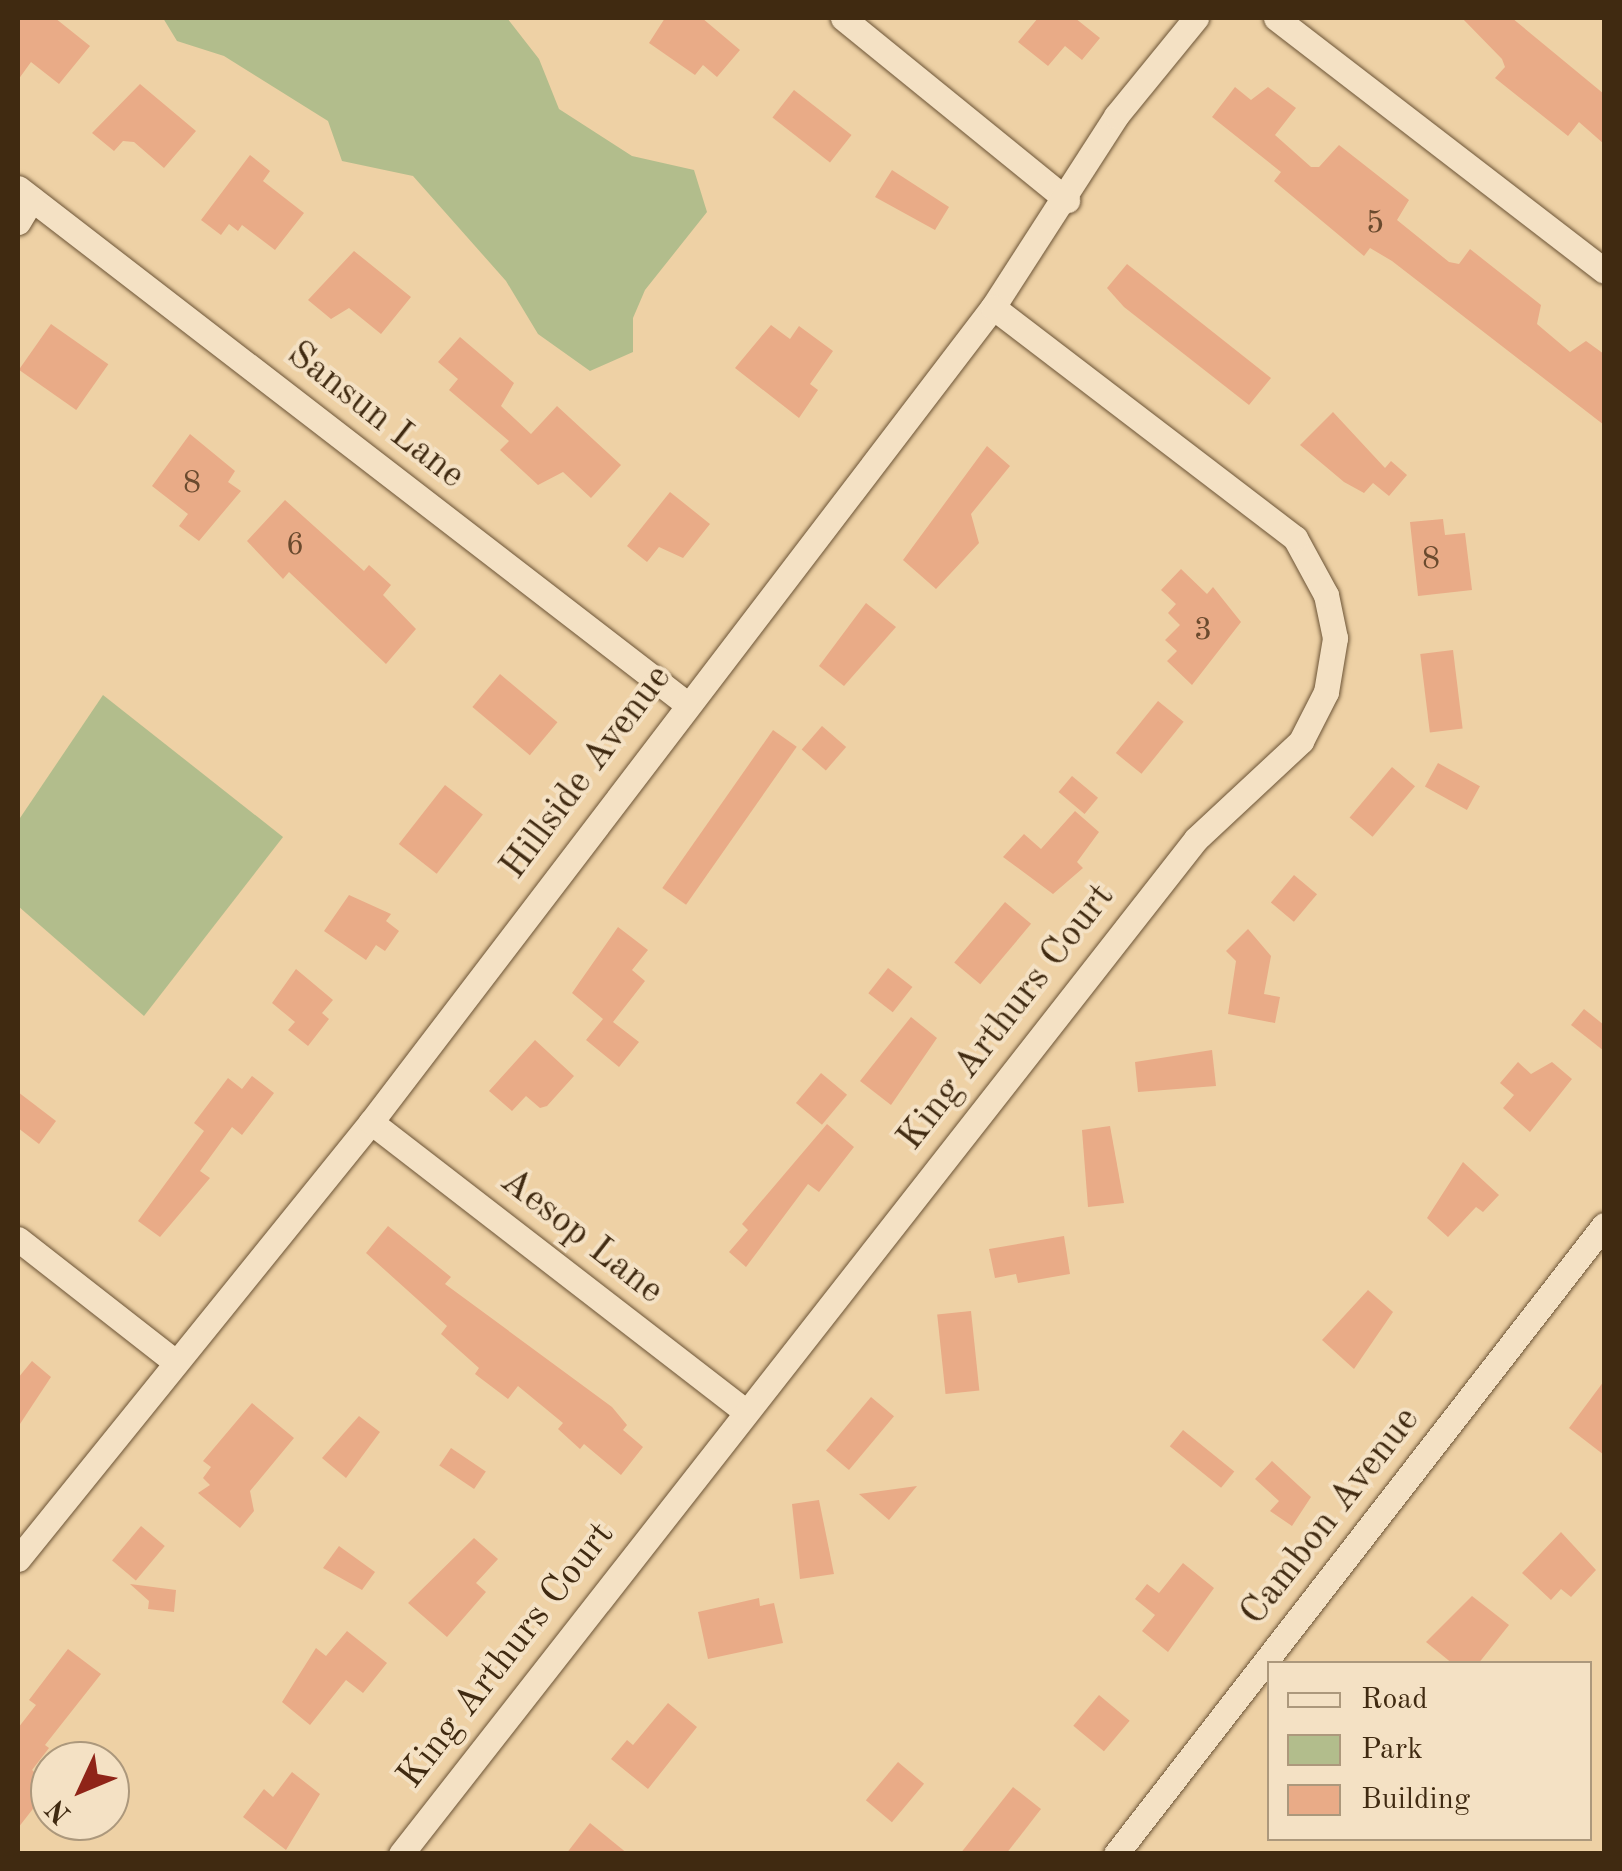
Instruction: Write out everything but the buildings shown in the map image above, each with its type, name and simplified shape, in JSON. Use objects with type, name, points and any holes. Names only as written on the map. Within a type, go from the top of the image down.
[{"type":"street","points":[[843,18],[1067,200]]},
{"type":"street","name":"Hillside Avenue","points":[[18,1560],[173,1360],[371,1122],[992,306],[1067,200],[1116,116],[1196,18]]},
{"type":"street","points":[[1276,18],[1604,272]]},
{"type":"street","points":[[18,222],[25,193]]},
{"type":"street","name":"Sansun Lane","points":[[25,193],[686,704]]},
{"type":"street","name":"King Arthurs Court","points":[[402,1854],[1196,839],[1301,742],[1326,692],[1335,638],[1326,594],[1296,538],[992,306]]},
{"type":"street","name":"Aesop Lane","points":[[371,1122],[746,1412]]},
{"type":"street","name":"Cambon Avenue","points":[[1116,1854],[1604,1225]]},
{"type":"street","points":[[18,1239],[173,1360]]},
{"type":"green space","points":[[163,18],[507,18],[539,59],[559,109],[632,156],[694,170],[707,212],[645,290],[633,318],[633,352],[590,371],[538,334],[506,281],[413,176],[342,161],[328,121],[224,56],[177,41]]},
{"type":"green space","points":[[103,695],[283,837],[144,1016],[18,906],[18,821]]}]
